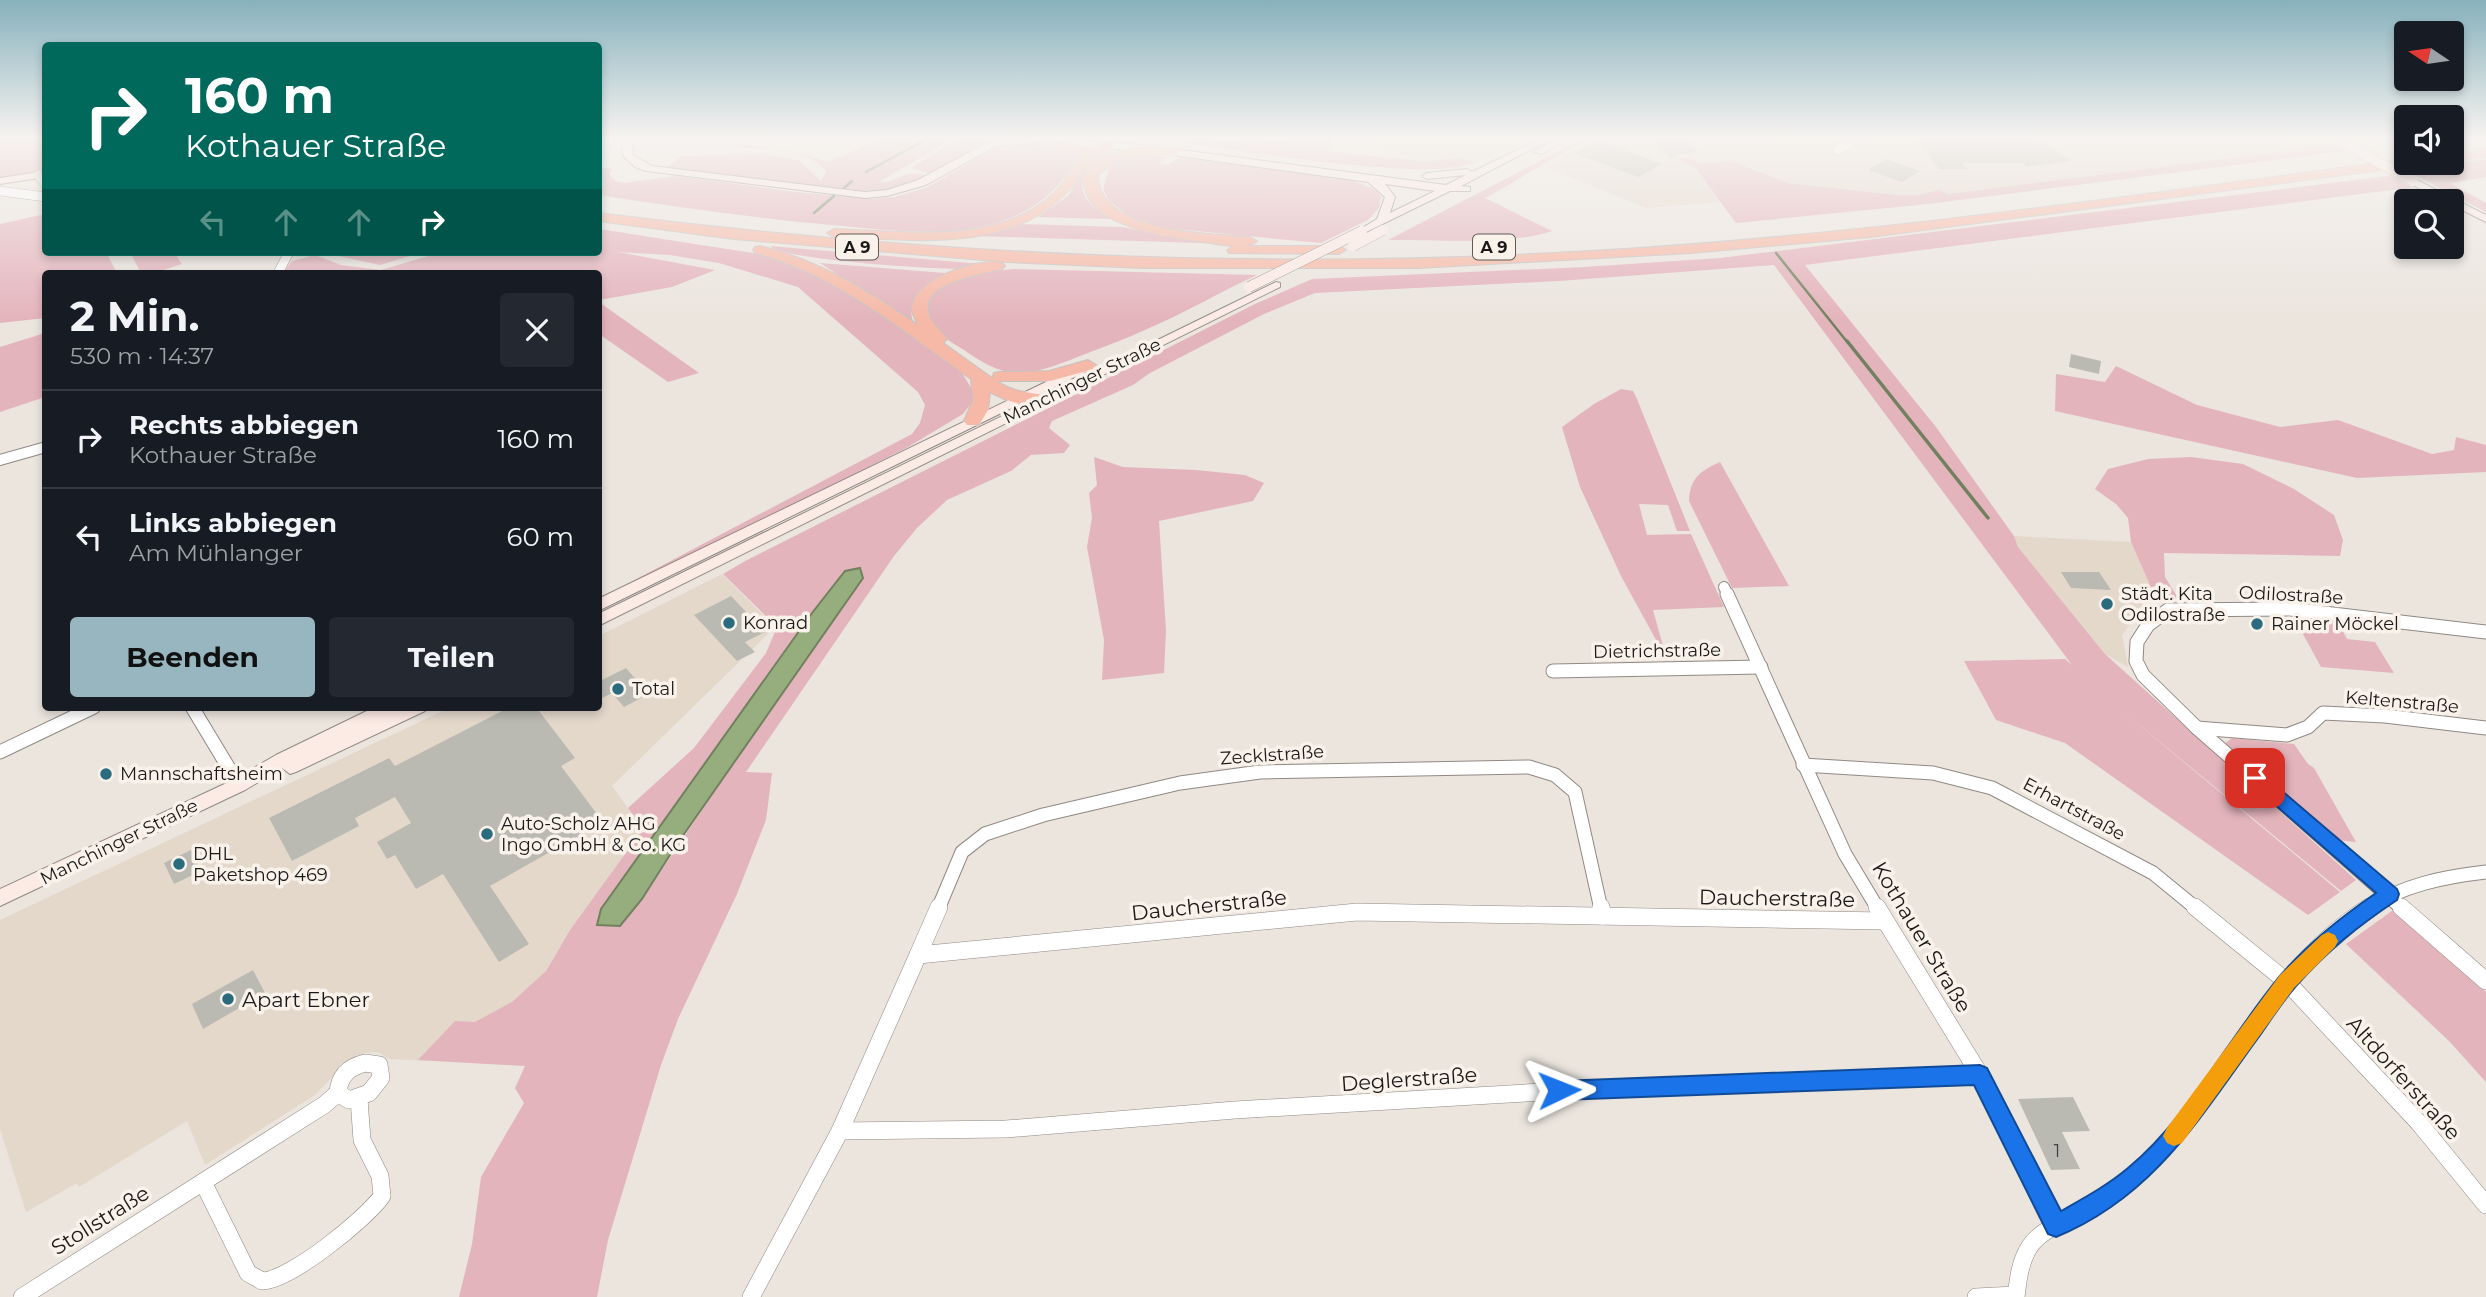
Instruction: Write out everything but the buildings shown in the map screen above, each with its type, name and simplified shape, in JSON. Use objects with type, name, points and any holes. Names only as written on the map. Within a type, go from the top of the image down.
[{"type":"highway","points":[[832,233],[937,234],[1001,225],[1029,216],[1054,200]]},
{"type":"highway","points":[[1099,200],[1105,207],[1124,219],[1147,228],[1202,237],[1364,250]]},
{"type":"highway","name":"A 9","points":[[602,213],[832,233],[1065,247],[1364,250],[1623,241],[1782,229],[2018,200]]},
{"type":"highway","name":"A 9","points":[[602,213],[830,246],[1108,262],[1294,265],[1531,258],[1691,249],[1941,225],[2132,200]]},
{"type":"highway","points":[[602,213],[796,259],[829,275],[1000,391],[1016,406]]},
{"type":"highway","points":[[1016,406],[1016,389],[930,331],[919,310],[926,293],[943,280],[978,268],[1108,262]]},
{"type":"highway","points":[[1000,377],[1041,377],[1088,365]]},
{"type":"highway","points":[[973,421],[982,400],[979,377]]},
{"type":"highway","points":[[1016,406],[1043,400]]},
{"type":"main road","points":[[1383,225],[1390,200]]},
{"type":"main road","name":"Manchinger Straße","points":[[1043,400],[1276,285],[1433,200]]},
{"type":"main road","points":[[2464,207],[2486,219]]},
{"type":"main road","name":"Manchinger Straße","points":[[602,619],[1016,406],[1088,365],[1362,231],[1383,225]]},
{"type":"main road","name":"Manchinger Straße","points":[[602,604],[973,421],[1016,406]]},
{"type":"main road","name":"Manchinger Straße","points":[[0,898],[239,785],[294,754],[382,711]]},
{"type":"main road","name":"Manchinger Straße","points":[[239,785],[299,763],[410,711]]},
{"type":"street","points":[[0,460],[42,448]]},
{"type":"street","name":"Kothauer Straße","points":[[1724,587],[1845,854],[1980,1075],[2056,1226]]},
{"type":"street","name":"Odilostraße","points":[[2486,632],[2290,609],[2168,610],[2148,625],[2137,642],[2136,661],[2143,675],[2197,728],[2390,894],[2486,981]]},
{"type":"street","name":"Dietrichstraße","points":[[1553,671],[1761,667]]},
{"type":"street","points":[[0,752],[86,711]]},
{"type":"street","points":[[194,711],[239,785]]},
{"type":"street","name":"Keltenstraße","points":[[2197,728],[2287,735],[2308,727],[2323,713],[2385,716],[2486,728]]},
{"type":"street","name":"Erhartstraße","points":[[1803,765],[1933,773],[1992,788],[2153,873],[2287,982]]},
{"type":"street","name":"Zecklstraße","points":[[918,955],[953,866],[961,852],[972,841],[985,834],[1043,815],[1180,783],[1260,772],[1529,767],[1549,769],[1563,778],[1575,792],[1603,916]]},
{"type":"street","points":[[1976,1297],[2015,1296],[2022,1266],[2032,1242],[2096,1204],[2136,1175],[2170,1142],[2287,982],[2344,925],[2390,894],[2411,884],[2439,876],[2486,872]]},
{"type":"street","name":"Daucherstraße","points":[[918,955],[1357,912],[1885,921]]},
{"type":"street","points":[[751,1297],[841,1131],[918,955]]},
{"type":"street","name":"Altdorferstraße","points":[[2287,982],[2419,1123],[2486,1205]]},
{"type":"street","name":"Stollstraße","points":[[22,1297],[338,1093],[339,1082],[345,1073],[360,1063],[376,1062],[383,1073],[381,1080],[369,1094],[359,1098]]},
{"type":"street","name":"Deglerstraße","points":[[841,1131],[1006,1129],[1559,1090],[1980,1075]]},
{"type":"street","points":[[203,1182],[248,1273],[254,1279],[263,1281],[283,1275],[368,1215],[382,1196],[383,1185],[361,1132],[359,1098],[349,1100],[338,1093]]},
{"type":"shaded area","points":[[630,200],[1043,200],[1021,213],[996,223],[935,232],[894,231],[715,212]]},
{"type":"shaded area","points":[[1063,200],[1086,200],[1111,219],[1038,217]]},
{"type":"shaded area","points":[[1380,200],[1379,208],[1368,220],[1321,243],[1164,228],[1129,216],[1109,201]]},
{"type":"shaded area","points":[[1466,200],[1488,200],[1552,231],[1515,239],[1388,240]]},
{"type":"shaded area","points":[[1625,200],[1718,200],[1720,202],[1646,208]]},
{"type":"shaded area","points":[[1719,200],[1963,200],[1928,204],[1736,223]]},
{"type":"shaded area","points":[[2197,200],[2317,200],[1805,265],[1936,427],[2014,536],[2018,547],[2105,654],[2356,880],[2341,891],[2120,709],[2340,892],[2308,915],[2065,743],[1996,720],[1964,661],[2065,659],[2072,665],[1774,265],[1559,281],[1315,293],[1264,314],[1150,373],[1133,385],[1052,421],[1049,428],[1070,445],[1064,453],[1031,455],[1011,471],[947,500],[917,528],[894,556],[746,772],[772,773],[766,820],[737,894],[678,1019],[661,1065],[608,1240],[597,1297],[459,1297],[472,1244],[481,1177],[524,1103],[515,1088],[525,1066],[418,1060],[455,1021],[475,1022],[512,1002],[546,971],[570,930],[643,829],[628,808],[694,748],[766,653],[777,627],[723,574],[1255,304],[1312,279],[1720,258]],"holes":[[[812,613],[760,724],[642,899],[620,926],[598,925],[601,909]]]},
{"type":"shaded area","points":[[2464,200],[2480,200],[2486,203],[2486,212]]},
{"type":"shaded area","points":[[42,215],[42,256],[108,256],[115,270],[42,270],[42,318],[0,323],[0,224]]},
{"type":"shaded area","points":[[1020,224],[1123,227],[1179,239],[1233,244],[974,236]]},
{"type":"shaded area","points":[[602,229],[765,255],[796,264],[842,287],[962,373],[973,391],[973,401],[963,414],[908,447],[660,572],[625,585],[912,434],[920,423],[925,405],[918,392],[798,287],[719,263],[670,255],[618,252],[715,270],[672,287],[602,299],[602,270],[381,270],[428,256],[602,256]]},
{"type":"shaded area","points":[[770,246],[982,264],[961,269],[860,263],[801,256]]},
{"type":"shaded area","points":[[132,256],[177,256],[182,264],[163,270],[139,270]]},
{"type":"shaded area","points":[[311,256],[341,265],[381,270],[285,270],[292,261]]},
{"type":"shaded area","points":[[338,256],[410,256],[380,265]]},
{"type":"shaded area","points":[[820,263],[947,274],[924,287],[914,299],[914,324]]},
{"type":"shaded area","points":[[1016,269],[1257,275],[1133,335],[1056,365],[1014,373],[977,359],[948,340],[934,328],[926,312],[927,300],[937,289],[951,282],[987,272]]},
{"type":"shaded area","points":[[602,304],[699,373],[668,382],[602,336]]},
{"type":"shaded area","points":[[42,334],[42,398],[0,412],[0,347]]},
{"type":"shaded area","points":[[2116,366],[2197,405],[2280,427],[2338,420],[2432,454],[2454,450],[2456,437],[2486,445],[2486,472],[2357,478],[2055,411],[2056,374],[2105,382]]},
{"type":"shaded area","points":[[1621,389],[1633,391],[1637,399],[1690,531],[1677,531],[1668,505],[1639,504],[1647,535],[1691,534],[1724,607],[1653,610],[1667,660],[1621,576],[1580,487],[1562,427]]},
{"type":"shaded area","points":[[1094,457],[1123,467],[1245,475],[1264,483],[1253,501],[1159,521],[1166,631],[1164,673],[1102,680],[1104,640],[1087,547],[1092,518],[1089,493],[1097,485]]},
{"type":"shaded area","points":[[2191,457],[2243,464],[2294,489],[2334,515],[2343,540],[2340,556],[2164,553],[2165,577],[2178,598],[2157,601],[2131,542],[2128,518],[2116,504],[2095,489],[2108,469],[2148,459]]},
{"type":"shaded area","points":[[1720,462],[1789,586],[1732,588],[1689,501],[1691,486],[1697,476]]},
{"type":"shaded area","name":"Städt. Kita Odilostraße","points":[[2014,536],[2131,542],[2157,601],[2143,606],[2122,635],[2128,667],[2105,654],[2018,547]]},
{"type":"shaded area","points":[[860,568],[863,578],[675,847],[642,899],[620,926],[597,925],[601,909],[812,613],[845,571]]},
{"type":"shaded area","points":[[722,574],[775,627],[612,786],[643,829],[570,930],[490,1064],[390,1059],[377,1052],[365,1053],[340,1069],[315,1095],[205,1165],[187,1121],[79,1187],[77,1183],[26,1212],[0,1129],[0,920],[443,711],[602,711],[602,634]]},
{"type":"shaded area","points":[[2293,616],[2337,621],[2347,639],[2375,642],[2394,673],[2321,667]]},
{"type":"shaded area","points":[[2232,738],[2294,744],[2314,768],[2356,842],[2337,840],[2224,744]]},
{"type":"shaded area","points":[[2396,908],[2486,992],[2486,1082],[2449,1041],[2346,944]]},
{"type":"waterway","points":[[814,213],[830,200]]},
{"type":"waterway","points":[[1776,253],[1848,343]]},
{"type":"waterway","points":[[1847,341],[1988,518]]},
{"type":"slow traffic","points":[[2174,1136],[2287,982],[2328,941]]},
{"type":"place","name":"Städt. Kita Odilostraße","points":[[2107,604]]},
{"type":"place","name":"Konrad","points":[[729,623]]},
{"type":"place","name":"Rainer Möckel","points":[[2257,624]]},
{"type":"place","name":"Total","points":[[618,689]]},
{"type":"place","name":"Mannschaftsheim","points":[[106,774]]},
{"type":"place","name":"Auto-Scholz AHG Ingo GmbH & Co. KG","points":[[487,834]]},
{"type":"place","name":"DHL Paketshop 469","points":[[179,864]]},
{"type":"place","name":"Apart Ebner","points":[[228,999]]},
{"type":"route","points":[[1559,1090],[1980,1075],[2056,1226],[2096,1204],[2136,1175],[2170,1142],[2287,982],[2344,925],[2390,894],[2255,778]]}]
